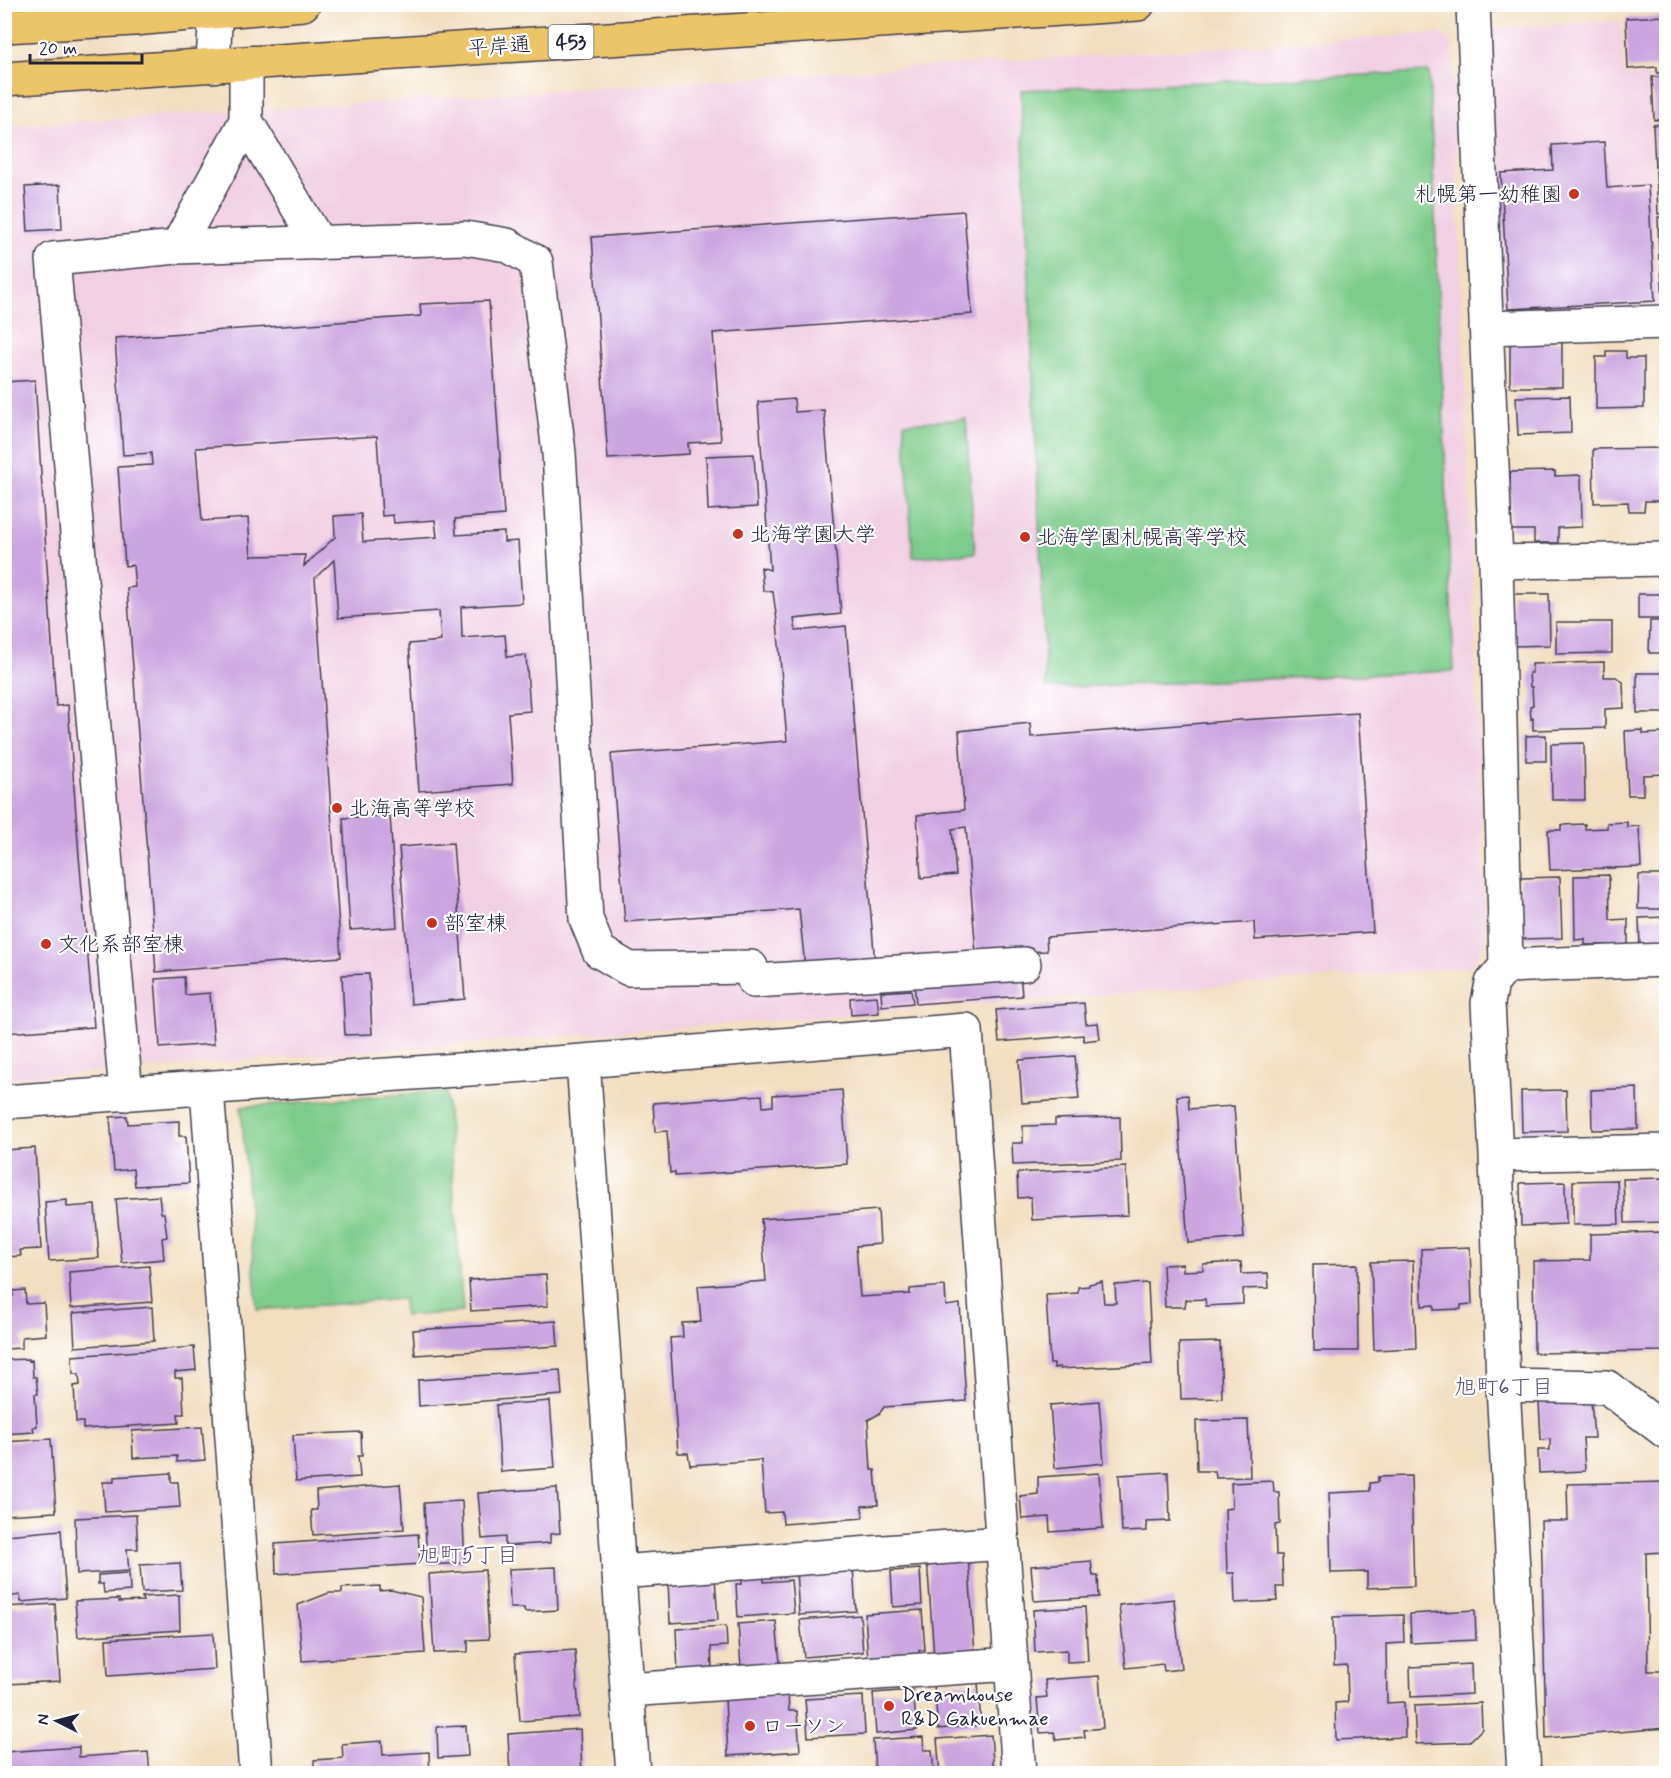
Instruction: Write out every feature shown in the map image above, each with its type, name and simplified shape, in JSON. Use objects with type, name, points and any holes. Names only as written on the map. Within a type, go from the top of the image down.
[{"type":"highway","points":[[4,26],[134,19],[215,8],[303,4]]},
{"type":"highway","name":"平岸通","points":[[4,79],[1138,4]]},
{"type":"street","points":[[1473,4],[1496,562],[1506,966],[1492,983],[1488,1003],[1496,1155],[1503,1385],[1524,1773]]},
{"type":"street","points":[[213,66],[215,8]]},
{"type":"street","points":[[177,247],[246,121],[246,64]]},
{"type":"street","points":[[246,121],[319,243]]},
{"type":"street","points":[[126,1094],[53,259],[177,247],[465,238],[507,245],[536,262],[559,453],[586,919],[599,951],[629,969],[751,967],[754,981],[1024,964]]},
{"type":"street","points":[[1486,328],[1666,322]]},
{"type":"street","points":[[1496,562],[1666,558]]},
{"type":"street","points":[[1506,966],[1666,960]]},
{"type":"street","points":[[4,1102],[583,1061],[966,1030],[1019,1773]]},
{"type":"street","points":[[583,1061],[633,1773]]},
{"type":"street","points":[[207,1088],[256,1773]]},
{"type":"street","points":[[1496,1155],[1666,1151]]},
{"type":"street","points":[[1503,1385],[1607,1386],[1666,1432]]},
{"type":"street","points":[[618,1572],[1002,1543]]},
{"type":"street","points":[[627,1690],[1011,1664]]},
{"type":"shaded area","name":"札幌第一幼稚園","points":[[1621,21],[1624,76],[1648,76],[1658,312],[1499,314],[1488,28]]},
{"type":"shaded area","name":"北海学園大学","points":[[1441,33],[1452,43],[1486,941],[1470,967],[5,1079],[5,126]]},
{"type":"green space","points":[[1429,72],[1454,671],[1046,688],[1021,90]]},
{"type":"green space","points":[[966,419],[975,553],[913,557],[904,423]]},
{"type":"green space","points":[[446,1091],[463,1312],[404,1316],[403,1299],[257,1310],[241,1107]]},
{"type":"building","points":[[1666,16],[1666,72],[1657,73],[1657,67],[1628,69],[1626,18]]},
{"type":"building","points":[[1652,77],[1666,77],[1666,119],[1654,120]]},
{"type":"building","points":[[1666,124],[1666,166],[1655,167],[1653,125]]},
{"type":"building","points":[[1604,142],[1607,188],[1648,185],[1655,301],[1508,309],[1501,173],[1553,170],[1552,145]]},
{"type":"building","points":[[4,161],[6,161],[10,220],[4,221]]},
{"type":"building","points":[[1656,171],[1666,171],[1666,213],[1658,214]]},
{"type":"building","points":[[60,185],[62,229],[28,231],[25,187]]},
{"type":"building","points":[[964,211],[972,314],[713,333],[721,441],[688,443],[689,454],[608,459],[592,237]]},
{"type":"building","points":[[1658,217],[1666,217],[1666,259],[1659,259]]},
{"type":"building","points":[[1661,266],[1666,266],[1666,304],[1663,304]]},
{"type":"building","points":[[489,301],[504,515],[455,519],[456,535],[504,532],[504,542],[518,541],[522,603],[461,607],[462,638],[505,635],[507,657],[526,655],[530,711],[508,713],[513,784],[419,791],[409,644],[441,641],[439,611],[338,618],[334,560],[315,578],[341,957],[156,972],[127,588],[135,587],[133,565],[125,566],[118,467],[152,465],[151,453],[123,455],[115,338],[421,316],[420,304]],"holes":[[[377,436],[382,516],[393,515],[394,523],[435,520],[437,537],[363,542],[361,514],[334,516],[335,537],[304,566],[305,555],[251,556],[248,518],[202,521],[196,448]]]},
{"type":"building","points":[[1510,341],[1562,342],[1562,387],[1510,387]]},
{"type":"building","points":[[1666,350],[1666,391],[1660,391],[1659,351]]},
{"type":"building","points":[[1606,351],[1626,351],[1626,358],[1644,358],[1644,408],[1596,409],[1596,357],[1606,357]]},
{"type":"building","points":[[35,380],[56,706],[68,705],[94,1027],[4,1033],[4,382]]},
{"type":"building","points":[[1570,396],[1571,433],[1518,435],[1516,397]]},
{"type":"building","points":[[1661,398],[1666,398],[1666,438],[1663,438]]},
{"type":"building","points":[[794,399],[795,412],[824,410],[841,614],[794,619],[796,631],[846,626],[875,963],[805,967],[799,909],[625,922],[611,754],[787,741],[773,592],[763,590],[761,567],[770,570],[758,402]]},
{"type":"building","points":[[1666,448],[1666,501],[1645,501],[1644,511],[1629,511],[1628,502],[1594,503],[1593,449]]},
{"type":"building","points":[[754,454],[757,507],[708,510],[706,456]]},
{"type":"building","points":[[1555,471],[1555,476],[1581,475],[1582,527],[1558,528],[1558,543],[1534,543],[1534,530],[1511,530],[1510,472]]},
{"type":"building","points":[[1663,589],[1666,589],[1666,619],[1638,619],[1638,594],[1663,594]]},
{"type":"building","points":[[1512,594],[1549,594],[1550,645],[1513,646]]},
{"type":"building","points":[[1650,621],[1666,621],[1666,653],[1649,653]]},
{"type":"building","points":[[1556,622],[1612,622],[1612,653],[1556,654]]},
{"type":"building","points":[[1604,662],[1604,677],[1616,677],[1623,682],[1624,708],[1605,709],[1605,728],[1533,730],[1530,706],[1533,705],[1532,687],[1530,687],[1529,673],[1532,673],[1532,664]]},
{"type":"building","points":[[1637,673],[1666,673],[1666,713],[1637,713]]},
{"type":"building","points":[[1358,713],[1373,932],[1255,940],[1254,922],[1046,937],[1047,951],[976,954],[966,827],[952,829],[956,875],[921,878],[917,815],[964,810],[959,731],[1030,723],[1031,737]]},
{"type":"building","points":[[1643,730],[1643,734],[1666,733],[1666,774],[1643,775],[1643,795],[1628,795],[1625,731]]},
{"type":"building","points":[[1546,735],[1546,761],[1526,761],[1526,736]]},
{"type":"building","points":[[1584,743],[1585,800],[1552,800],[1551,744]]},
{"type":"building","points":[[390,815],[397,927],[350,930],[343,818]]},
{"type":"building","points":[[1627,822],[1627,827],[1639,826],[1641,867],[1550,870],[1548,830],[1561,830],[1561,825],[1585,824],[1585,829],[1607,828],[1607,823]]},
{"type":"building","name":"部室棟","points":[[453,843],[465,999],[411,1004],[399,847]]},
{"type":"building","points":[[1609,875],[1610,920],[1628,919],[1628,949],[1609,949],[1609,945],[1585,945],[1585,939],[1575,940],[1574,876]]},
{"type":"building","points":[[1639,875],[1666,875],[1666,909],[1638,909]]},
{"type":"building","points":[[1560,877],[1562,938],[1521,939],[1520,878]]},
{"type":"building","points":[[1666,917],[1666,946],[1640,947],[1639,918]]},
{"type":"building","points":[[1020,972],[1022,996],[916,1004],[914,981]]},
{"type":"building","points":[[369,974],[372,1034],[345,1035],[342,975]]},
{"type":"building","points":[[184,977],[185,995],[210,993],[214,1044],[160,1048],[155,979]]},
{"type":"building","points":[[911,990],[913,1003],[882,1006],[881,992]]},
{"type":"building","points":[[877,996],[879,1013],[851,1015],[850,998]]},
{"type":"building","points":[[1084,1003],[1086,1024],[1098,1023],[1100,1039],[1084,1041],[1083,1035],[999,1042],[996,1010]]},
{"type":"building","points":[[1075,1056],[1079,1099],[1022,1103],[1019,1060]]},
{"type":"building","points":[[1637,1088],[1638,1129],[1592,1130],[1591,1090]]},
{"type":"building","points":[[842,1090],[847,1164],[675,1176],[675,1172],[670,1173],[667,1131],[655,1132],[653,1103],[762,1095],[763,1107],[773,1106],[773,1095]]},
{"type":"building","points":[[1566,1090],[1567,1131],[1522,1132],[1521,1091]]},
{"type":"building","points":[[1188,1095],[1189,1109],[1234,1106],[1244,1238],[1188,1243],[1177,1096]]},
{"type":"building","points":[[127,1116],[128,1124],[179,1121],[179,1136],[186,1136],[189,1183],[135,1186],[133,1169],[114,1171],[110,1117]]},
{"type":"building","points":[[1120,1117],[1121,1161],[1013,1165],[1012,1143],[1023,1143],[1023,1126],[1055,1125],[1055,1119]]},
{"type":"building","points":[[35,1148],[41,1249],[20,1250],[21,1256],[4,1257],[4,1150]]},
{"type":"building","points":[[1126,1167],[1128,1215],[1032,1220],[1031,1197],[1018,1198],[1017,1173]]},
{"type":"building","points":[[1666,1178],[1666,1222],[1625,1223],[1623,1179]]},
{"type":"building","points":[[1617,1180],[1619,1224],[1573,1225],[1573,1181]]},
{"type":"building","points":[[1565,1182],[1566,1224],[1521,1226],[1520,1183]]},
{"type":"building","points":[[159,1196],[167,1237],[162,1238],[164,1259],[122,1263],[116,1199]]},
{"type":"building","points":[[67,1200],[67,1207],[95,1205],[99,1258],[49,1261],[45,1202]]},
{"type":"building","points":[[878,1210],[880,1244],[856,1246],[860,1297],[910,1294],[910,1289],[945,1286],[946,1306],[960,1304],[966,1401],[884,1407],[879,1414],[868,1420],[871,1470],[875,1470],[878,1505],[862,1506],[863,1518],[783,1524],[782,1512],[765,1513],[761,1460],[690,1465],[688,1453],[678,1453],[670,1338],[683,1337],[682,1323],[701,1322],[698,1286],[766,1281],[761,1219]]},
{"type":"building","points":[[1665,1232],[1666,1351],[1534,1353],[1533,1261],[1590,1260],[1590,1234]]},
{"type":"building","points":[[1470,1247],[1472,1304],[1461,1305],[1461,1309],[1434,1310],[1434,1305],[1422,1306],[1421,1249]]},
{"type":"building","points":[[1413,1261],[1416,1348],[1374,1350],[1371,1262]]},
{"type":"building","points":[[1241,1262],[1242,1274],[1268,1273],[1269,1288],[1243,1289],[1243,1304],[1206,1306],[1205,1299],[1186,1300],[1185,1307],[1165,1307],[1163,1265],[1183,1264],[1183,1271],[1203,1270],[1203,1264]]},
{"type":"building","points":[[1357,1264],[1358,1351],[1314,1351],[1313,1265]]},
{"type":"building","points":[[149,1266],[152,1302],[71,1308],[69,1272]]},
{"type":"building","points":[[546,1275],[548,1306],[471,1311],[469,1280]]},
{"type":"building","points":[[1102,1281],[1104,1303],[1116,1303],[1115,1285],[1148,1283],[1152,1364],[1054,1368],[1054,1364],[1050,1364],[1046,1295],[1078,1293],[1078,1287]]},
{"type":"building","points":[[25,1290],[26,1304],[44,1303],[46,1335],[22,1337],[22,1348],[5,1349],[4,1297],[13,1296],[13,1291]]},
{"type":"building","points":[[152,1307],[154,1341],[75,1347],[73,1313]]},
{"type":"building","points":[[556,1321],[558,1346],[415,1355],[413,1330]]},
{"type":"building","points":[[1220,1342],[1222,1398],[1181,1399],[1179,1343]]},
{"type":"building","points":[[194,1347],[196,1370],[175,1372],[175,1378],[182,1378],[184,1414],[178,1414],[179,1423],[83,1429],[83,1422],[76,1422],[74,1386],[80,1385],[79,1374],[73,1374],[72,1356]]},
{"type":"building","points":[[29,1359],[29,1361],[32,1360],[33,1377],[36,1377],[37,1426],[33,1427],[34,1432],[4,1434],[4,1360]]},
{"type":"building","points":[[560,1370],[562,1395],[419,1406],[418,1380]]},
{"type":"building","points":[[1591,1400],[1594,1438],[1583,1438],[1585,1471],[1539,1473],[1538,1450],[1550,1450],[1550,1439],[1541,1440],[1539,1402]]},
{"type":"building","points":[[550,1401],[555,1468],[501,1472],[496,1405]]},
{"type":"building","points":[[1099,1401],[1104,1463],[1055,1468],[1050,1405]]},
{"type":"building","points":[[1248,1420],[1250,1477],[1216,1478],[1215,1471],[1197,1471],[1196,1421]]},
{"type":"building","points":[[202,1427],[205,1460],[177,1462],[177,1456],[133,1458],[132,1431]]},
{"type":"building","points":[[361,1432],[362,1456],[358,1456],[360,1477],[296,1481],[293,1435]]},
{"type":"building","points":[[51,1439],[56,1512],[4,1515],[4,1442]]},
{"type":"building","points":[[1168,1472],[1170,1521],[1146,1522],[1147,1531],[1122,1532],[1119,1475]]},
{"type":"building","points":[[171,1473],[171,1482],[178,1482],[180,1507],[105,1512],[103,1482],[114,1482],[114,1477]]},
{"type":"building","points":[[1099,1473],[1103,1528],[1050,1532],[1049,1517],[1022,1519],[1020,1496],[1038,1494],[1038,1477]]},
{"type":"building","points":[[1411,1476],[1414,1586],[1367,1588],[1367,1572],[1331,1573],[1329,1493],[1370,1491],[1370,1483],[1378,1482],[1378,1477]]},
{"type":"building","points":[[1273,1481],[1274,1492],[1279,1492],[1280,1524],[1275,1525],[1276,1555],[1282,1555],[1283,1587],[1276,1587],[1277,1601],[1235,1603],[1234,1573],[1227,1573],[1225,1509],[1232,1508],[1231,1483]]},
{"type":"building","points":[[1666,1482],[1666,1552],[1646,1553],[1648,1671],[1666,1671],[1666,1728],[1546,1738],[1541,1521],[1568,1521],[1567,1484]]},
{"type":"building","points":[[400,1484],[404,1529],[313,1535],[311,1510],[317,1510],[316,1491]]},
{"type":"building","points":[[557,1488],[560,1533],[550,1534],[550,1543],[505,1546],[505,1537],[482,1539],[478,1493]]},
{"type":"building","points":[[462,1501],[465,1563],[427,1565],[424,1503]]},
{"type":"building","points":[[136,1515],[138,1549],[127,1549],[129,1571],[77,1574],[75,1518]]},
{"type":"building","points":[[61,1530],[66,1598],[21,1602],[20,1595],[7,1597],[5,1570],[11,1570],[7,1535]]},
{"type":"building","points":[[418,1534],[420,1564],[276,1574],[275,1544]]},
{"type":"building","points":[[968,1555],[975,1654],[934,1657],[927,1558]]},
{"type":"building","points":[[1091,1561],[1093,1576],[1098,1576],[1099,1597],[1034,1601],[1031,1566]]},
{"type":"building","points":[[180,1563],[182,1590],[142,1592],[140,1565]]},
{"type":"building","points":[[556,1567],[558,1610],[525,1612],[524,1608],[510,1608],[509,1569]]},
{"type":"building","points":[[853,1567],[856,1611],[799,1615],[796,1571]]},
{"type":"building","points":[[920,1569],[922,1605],[893,1607],[891,1571]]},
{"type":"building","points":[[485,1570],[489,1639],[468,1640],[468,1652],[434,1653],[429,1574]]},
{"type":"building","points":[[129,1573],[130,1591],[104,1593],[103,1584],[98,1584],[98,1575]]},
{"type":"building","points":[[764,1577],[764,1582],[791,1580],[794,1613],[738,1617],[736,1584],[742,1584],[742,1579]]},
{"type":"building","points":[[715,1578],[718,1620],[670,1623],[668,1581]]},
{"type":"building","points":[[380,1586],[380,1591],[391,1590],[421,1597],[425,1653],[302,1661],[298,1605],[329,1593],[342,1593],[342,1588]]},
{"type":"building","points":[[179,1595],[180,1630],[78,1637],[75,1601],[119,1599],[119,1602],[143,1601],[142,1597]]},
{"type":"building","points":[[1174,1599],[1181,1669],[1164,1671],[1163,1664],[1126,1668],[1119,1605]]},
{"type":"building","points":[[55,1604],[60,1681],[8,1684],[4,1607]]},
{"type":"building","points":[[1085,1607],[1088,1661],[1067,1662],[1067,1650],[1035,1652],[1033,1610]]},
{"type":"building","points":[[922,1610],[925,1650],[919,1650],[919,1656],[868,1660],[865,1614]]},
{"type":"building","points":[[1475,1610],[1476,1640],[1411,1643],[1410,1614]]},
{"type":"building","points":[[860,1615],[863,1652],[804,1657],[800,1620]]},
{"type":"building","points":[[1403,1615],[1404,1643],[1386,1644],[1387,1703],[1404,1702],[1405,1737],[1336,1740],[1335,1703],[1348,1702],[1347,1665],[1334,1666],[1333,1617]]},
{"type":"building","points":[[776,1621],[780,1663],[741,1667],[738,1624]]},
{"type":"building","points":[[726,1626],[727,1646],[711,1647],[712,1670],[678,1673],[676,1629]]},
{"type":"building","points":[[213,1633],[215,1669],[108,1676],[106,1639]]},
{"type":"building","points":[[575,1650],[579,1717],[520,1721],[515,1654]]},
{"type":"building","points":[[1471,1664],[1472,1694],[1411,1697],[1410,1667]]},
{"type":"building","points":[[1099,1676],[1103,1728],[1084,1730],[1085,1737],[1056,1740],[1054,1732],[1040,1733],[1037,1698],[1047,1697],[1045,1680]]},
{"type":"building","points":[[978,1682],[981,1725],[938,1729],[934,1685]]},
{"type":"building","points":[[913,1690],[917,1730],[876,1734],[873,1693]]},
{"type":"building","points":[[788,1694],[789,1711],[797,1711],[800,1751],[728,1756],[725,1698]]},
{"type":"building","points":[[863,1696],[865,1734],[808,1737],[805,1699]]},
{"type":"building","points":[[1481,1703],[1482,1729],[1469,1742],[1416,1744],[1414,1706]]},
{"type":"building","points":[[466,1726],[468,1756],[438,1758],[437,1727]]},
{"type":"building","points":[[580,1729],[582,1774],[510,1774],[508,1734]]},
{"type":"building","points":[[991,1735],[994,1774],[940,1774],[937,1739]]},
{"type":"building","points":[[923,1737],[924,1750],[932,1750],[934,1774],[906,1774],[906,1770],[875,1772],[873,1740]]},
{"type":"building","points":[[382,1741],[383,1755],[429,1752],[430,1774],[314,1774],[314,1760],[343,1758],[342,1744]]},
{"type":"building","points":[[79,1747],[79,1757],[148,1752],[150,1774],[4,1774],[4,1752]]},
{"type":"place","name":"札幌第一幼稚園","points":[[1574,194]]},
{"type":"place","name":"北海学園大学","points":[[738,534]]},
{"type":"place","name":"北海学園札幌高等学校","points":[[1025,537]]},
{"type":"place","name":"北海高等学校","points":[[337,808]]},
{"type":"place","name":"部室棟","points":[[432,923]]},
{"type":"place","name":"文化系部室棟","points":[[46,944]]},
{"type":"place","name":"Dreamhouse R&D Gakuenmae","points":[[889,1706]]},
{"type":"place","name":"ローソン","points":[[750,1726]]},
{"type":"district","name":"旭町6丁目","points":[[1504,1386]]},
{"type":"district","name":"旭町5丁目","points":[[468,1554]]}]
